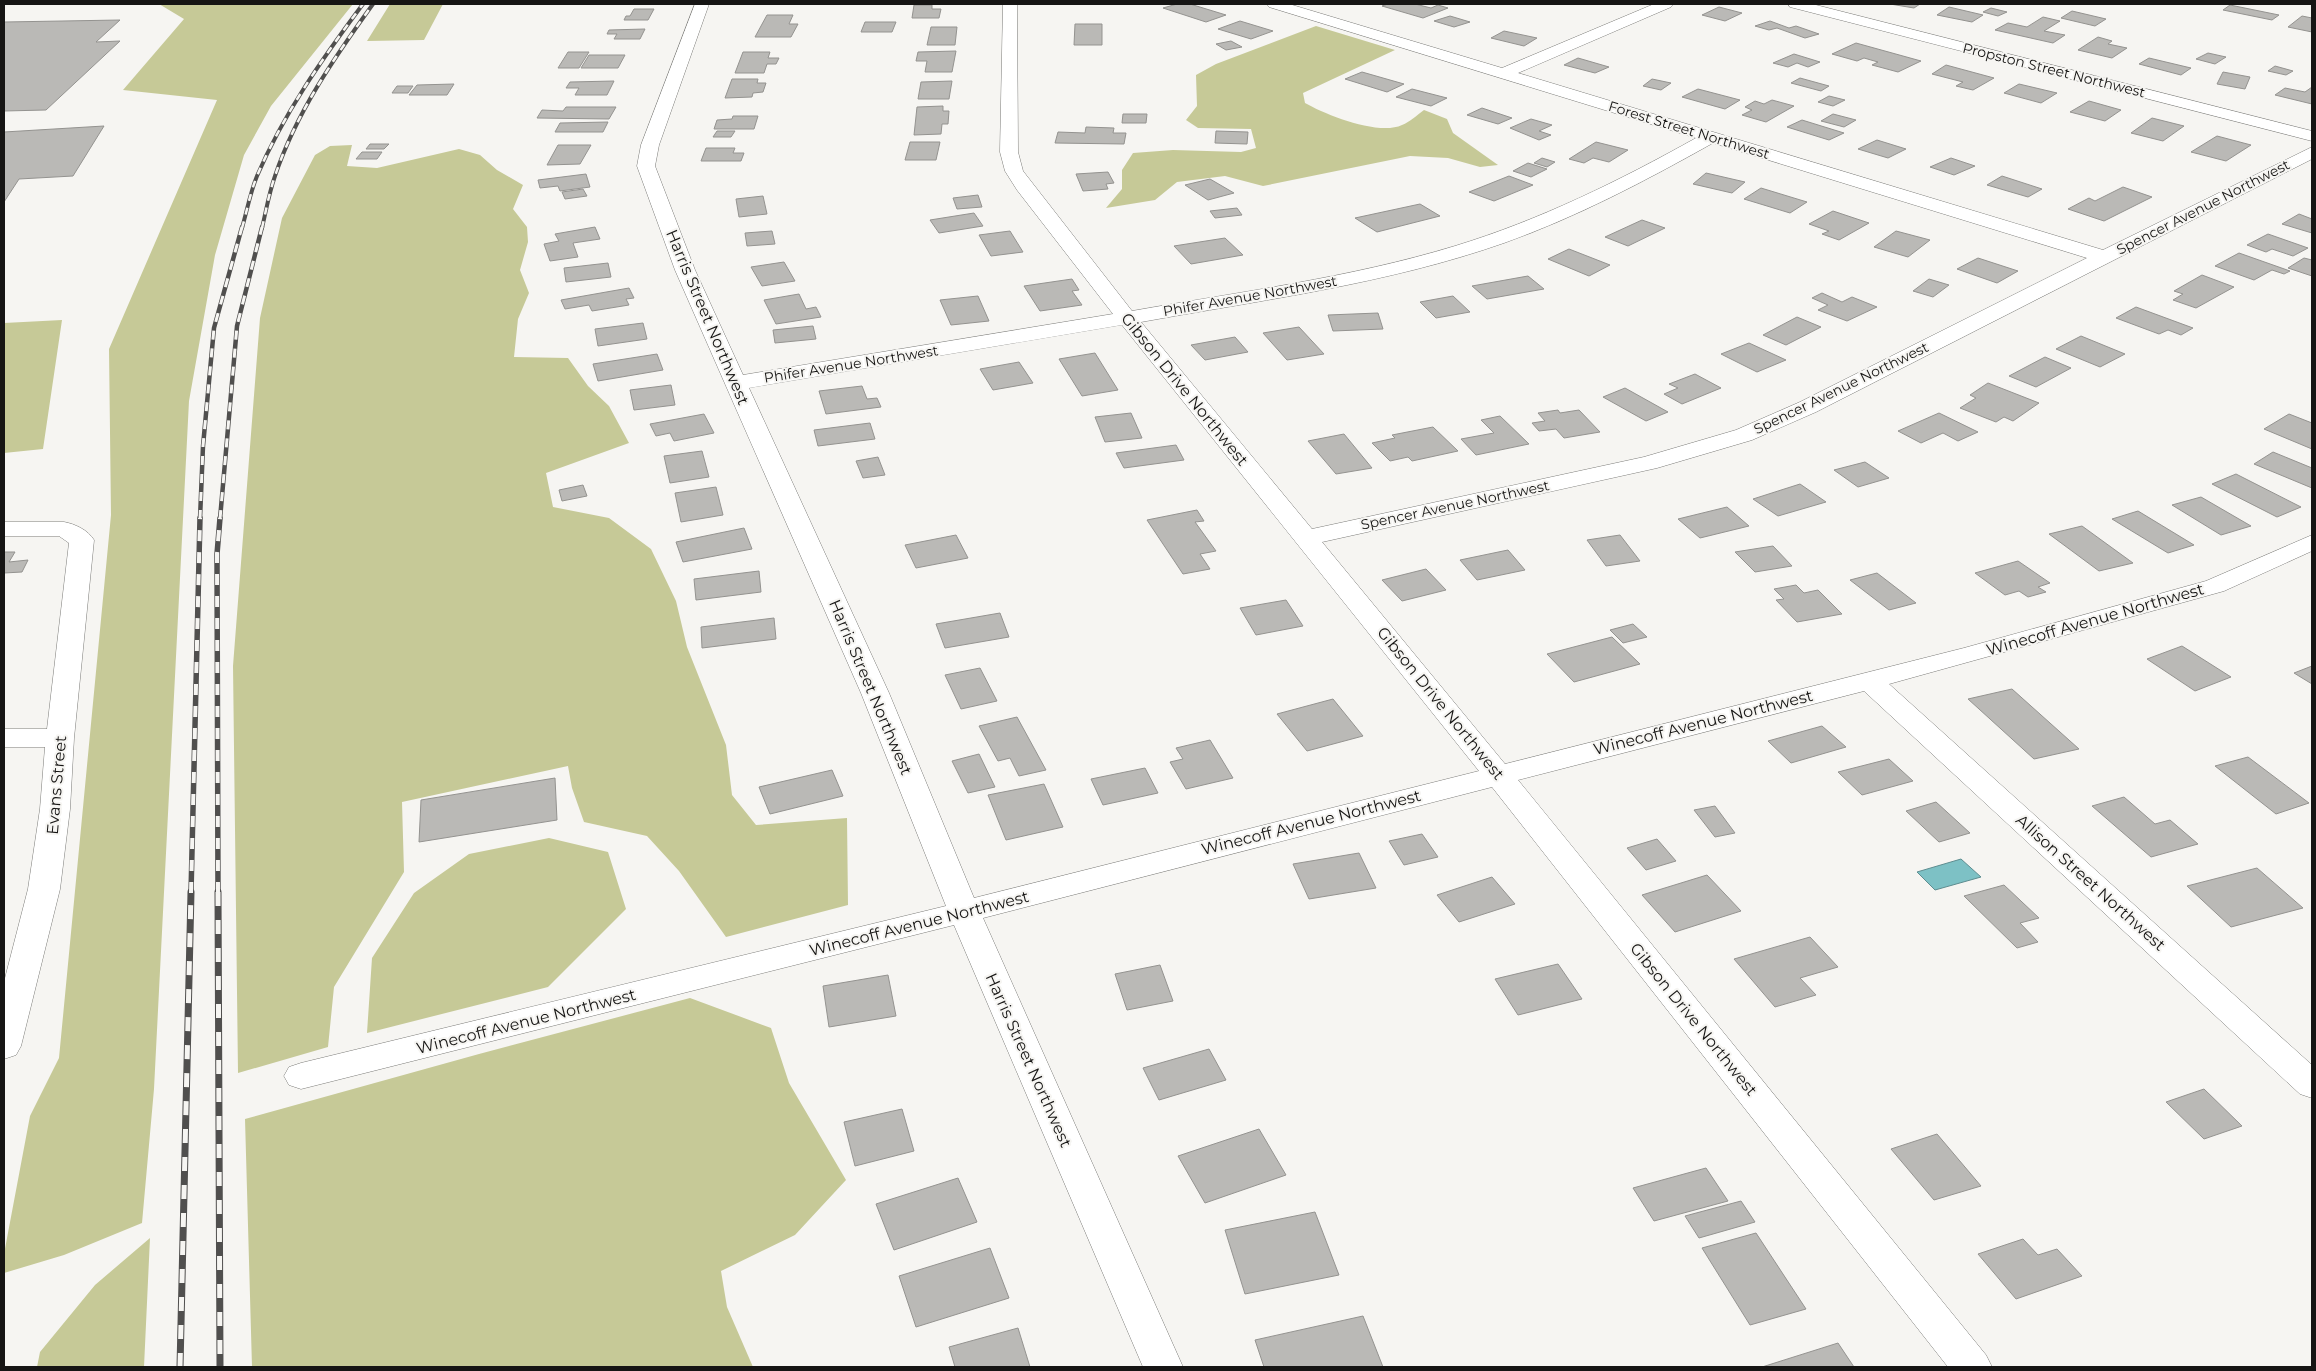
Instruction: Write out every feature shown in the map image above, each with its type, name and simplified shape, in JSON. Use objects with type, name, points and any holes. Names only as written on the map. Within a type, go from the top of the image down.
[{"type":"street","name":"Harris Street Northwest","points":[[702,4],[650,145],[646,166],[684,270],[875,693],[964,912],[1163,1367]]},
{"type":"street","name":"Gibson Drive Northwest","points":[[1010,4],[1009,152],[1014,171],[1023,186],[1127,318],[1498,774],[1972,1367]]},
{"type":"street","name":"Forest Street Northwest","points":[[1274,4],[2104,257]]},
{"type":"street","points":[[1504,73],[1666,4]]},
{"type":"street","name":"Propston Street Northwest","points":[[1795,4],[2312,136]]},
{"type":"street","name":"Phifer Avenue Northwest","points":[[736,383],[1127,318],[1365,275],[1434,259],[1495,240],[1577,208],[1711,137]]},
{"type":"street","name":"Spencer Avenue Northwest","points":[[1306,538],[1649,463],[1744,435],[1808,407],[2312,152]]},
{"type":"street","name":"Evans Street","points":[[4,529],[64,529],[82,540],[60,738],[55,809],[44,889],[4,1046]]},
{"type":"street","name":"Winecoff Avenue Northwest","points":[[301,1076],[964,912],[1498,774],[1974,654],[2215,586],[2312,542]]},
{"type":"street","name":"Allison Street Northwest","points":[[1868,680],[2312,1085]]},
{"type":"street","points":[[4,738],[60,738]]},
{"type":"green space","points":[[159,4],[353,4],[271,106],[244,155],[215,255],[189,401],[154,1089],[142,1223],[64,1255],[4,1273],[4,1254],[30,1116],[59,1058],[111,515],[109,349],[217,100],[123,90],[184,19]]},
{"type":"green space","points":[[390,4],[443,4],[424,40],[367,41]]},
{"type":"green space","points":[[1316,26],[1395,50],[1303,93],[1305,103],[1353,123],[1380,128],[1392,128],[1402,125],[1424,110],[1447,119],[1453,133],[1498,165],[1480,167],[1448,158],[1410,156],[1263,186],[1225,176],[1177,182],[1155,200],[1106,208],[1122,189],[1122,170],[1133,153],[1173,150],[1241,152],[1256,148],[1251,129],[1198,128],[1186,120],[1197,106],[1196,75],[1216,64]]},
{"type":"green space","points":[[352,145],[347,166],[377,168],[459,149],[480,155],[497,170],[523,185],[513,209],[527,227],[528,242],[520,270],[529,293],[518,319],[514,357],[568,358],[588,386],[609,406],[629,443],[546,473],[553,507],[609,518],[651,549],[676,601],[687,647],[726,745],[732,795],[756,825],[847,818],[848,905],[726,937],[679,871],[647,836],[584,822],[572,788],[568,766],[402,802],[404,872],[334,987],[328,1047],[238,1073],[233,666],[260,318],[282,218],[315,155],[330,146]]},
{"type":"green space","points":[[62,320],[43,449],[4,453],[4,323]]},
{"type":"green space","points":[[549,838],[608,852],[626,909],[548,987],[367,1033],[372,958],[414,893],[469,854]]},
{"type":"green space","points":[[690,998],[771,1028],[789,1083],[846,1180],[795,1235],[721,1271],[727,1307],[753,1367],[252,1367],[245,1119]]},
{"type":"green space","points":[[150,1238],[144,1367],[37,1367],[40,1352],[95,1285]]},
{"type":"water","points":[[1961,859],[1981,877],[1935,890],[1917,872]]},
{"type":"building","points":[[1177,4],[1190,4],[1226,15],[1206,22],[1163,8]]},
{"type":"building","points":[[1388,4],[1415,4],[1431,8],[1438,5],[1448,8],[1423,18],[1382,6]]},
{"type":"building","points":[[1890,4],[1920,4],[1914,8]]},
{"type":"building","points":[[914,5],[932,5],[932,9],[941,9],[939,18],[912,18]]},
{"type":"building","points":[[2230,5],[2279,15],[2272,20],[2223,10]]},
{"type":"building","points":[[1719,7],[1742,13],[1725,21],[1702,15]]},
{"type":"building","points":[[1949,7],[1983,15],[1972,22],[1937,15]]},
{"type":"building","points":[[1991,8],[2007,12],[1998,16],[1983,12]]},
{"type":"building","points":[[634,9],[654,9],[648,20],[624,20],[626,16],[630,16]]},
{"type":"building","points":[[2072,11],[2106,19],[2095,26],[2061,18]]},
{"type":"building","points":[[767,15],[793,15],[789,24],[798,24],[791,37],[755,37]]},
{"type":"building","points":[[1450,16],[1470,22],[1454,27],[1434,21]]},
{"type":"building","points":[[2302,16],[2312,18],[2312,32],[2288,27]]},
{"type":"building","points":[[2043,17],[2060,21],[2044,31],[2065,35],[2053,43],[1995,30],[2008,23],[2027,27]]},
{"type":"building","points":[[120,20],[96,42],[120,41],[46,110],[4,111],[4,22]]},
{"type":"building","points":[[1240,21],[1273,31],[1251,39],[1218,29]]},
{"type":"building","points":[[1770,21],[1789,28],[1796,26],[1819,34],[1805,38],[1777,28],[1769,30],[1755,26]]},
{"type":"building","points":[[865,22],[896,22],[892,32],[861,32]]},
{"type":"building","points":[[1075,24],[1102,24],[1102,45],[1074,45]]},
{"type":"building","points":[[931,27],[957,27],[955,45],[927,45]]},
{"type":"building","points":[[645,29],[640,39],[614,39],[617,34],[607,34],[609,30]]},
{"type":"building","points":[[1504,31],[1537,38],[1524,46],[1491,38]]},
{"type":"building","points":[[2098,37],[2112,41],[2108,44],[2127,48],[2112,58],[2078,50]]},
{"type":"building","points":[[1231,41],[1242,47],[1226,50],[1216,44]]},
{"type":"building","points":[[1856,43],[1921,61],[1898,72],[1872,65],[1878,62],[1864,58],[1857,61],[1832,54]]},
{"type":"building","points":[[956,51],[952,72],[925,72],[927,61],[916,61],[918,52]]},
{"type":"building","points":[[568,52],[589,52],[579,68],[558,68]]},
{"type":"building","points":[[743,52],[770,52],[768,58],[779,58],[776,64],[767,64],[764,73],[735,73]]},
{"type":"building","points":[[2208,53],[2226,57],[2215,64],[2196,59]]},
{"type":"building","points":[[1794,54],[1820,62],[1808,67],[1797,63],[1788,67],[1773,63]]},
{"type":"building","points":[[589,55],[625,55],[618,68],[581,68]]},
{"type":"building","points":[[1578,58],[1609,67],[1595,73],[1564,65]]},
{"type":"building","points":[[2149,58],[2191,68],[2181,75],[2139,64]]},
{"type":"building","points":[[1946,65],[1994,78],[1973,90],[1956,86],[1963,82],[1932,74]]},
{"type":"building","points":[[2275,66],[2293,71],[2286,75],[2268,71]]},
{"type":"building","points":[[1362,72],[1404,84],[1387,92],[1345,79]]},
{"type":"building","points":[[2223,72],[2250,77],[2245,89],[2217,84]]},
{"type":"building","points":[[1800,78],[1829,86],[1821,91],[1791,83]]},
{"type":"building","points":[[732,79],[758,79],[757,83],[766,83],[763,92],[753,93],[752,97],[725,98]]},
{"type":"building","points":[[1652,79],[1671,83],[1661,90],[1643,86]]},
{"type":"building","points":[[614,81],[607,95],[575,95],[579,88],[566,88],[570,82]]},
{"type":"building","points":[[952,81],[949,99],[918,99],[921,82]]},
{"type":"building","points":[[454,84],[447,95],[409,95],[417,85]]},
{"type":"building","points":[[2019,84],[2057,93],[2041,103],[2004,93]]},
{"type":"building","points":[[397,86],[413,86],[408,93],[392,93]]},
{"type":"building","points":[[2312,87],[2312,104],[2275,95],[2285,88],[2305,92]]},
{"type":"building","points":[[1412,89],[1447,98],[1431,106],[1396,97]]},
{"type":"building","points":[[1698,89],[1740,100],[1725,109],[1682,97]]},
{"type":"building","points":[[1829,96],[1845,100],[1833,106],[1818,102]]},
{"type":"building","points":[[1772,100],[1794,106],[1766,122],[1742,115],[1752,110],[1745,107],[1755,101],[1764,104]]},
{"type":"building","points":[[2089,101],[2121,110],[2105,121],[2070,112]]},
{"type":"building","points":[[943,106],[943,111],[949,111],[948,124],[942,124],[941,134],[914,135],[917,107]]},
{"type":"building","points":[[566,107],[616,107],[609,119],[537,118],[542,110],[563,111]]},
{"type":"building","points":[[1482,108],[1512,118],[1498,124],[1467,115]]},
{"type":"building","points":[[1123,114],[1147,114],[1146,123],[1122,123]]},
{"type":"building","points":[[1833,114],[1856,120],[1844,127],[1821,121]]},
{"type":"building","points":[[733,116],[758,116],[754,129],[714,129],[717,120],[732,119]]},
{"type":"building","points":[[2152,118],[2184,126],[2163,141],[2131,133]]},
{"type":"building","points":[[1531,119],[1552,125],[1539,131],[1551,135],[1539,140],[1510,128]]},
{"type":"building","points":[[1802,120],[1844,133],[1829,140],[1787,127]]},
{"type":"building","points":[[608,122],[603,132],[555,132],[560,123]]},
{"type":"building","points":[[104,126],[73,176],[19,179],[4,202],[4,132]]},
{"type":"building","points":[[1086,127],[1114,128],[1113,133],[1126,133],[1124,144],[1055,143],[1058,132],[1085,133]]},
{"type":"building","points":[[717,131],[735,131],[731,137],[713,137]]},
{"type":"building","points":[[1216,131],[1248,132],[1247,144],[1215,143]]},
{"type":"building","points":[[2217,136],[2251,145],[2226,161],[2191,152]]},
{"type":"building","points":[[1877,140],[1906,149],[1888,158],[1858,149]]},
{"type":"building","points":[[910,142],[940,142],[936,160],[905,160]]},
{"type":"building","points":[[1596,142],[1628,150],[1609,162],[1593,158],[1584,163],[1569,159]]},
{"type":"building","points":[[370,144],[389,144],[384,149],[366,149]]},
{"type":"building","points":[[558,145],[591,145],[580,164],[547,165]]},
{"type":"building","points":[[706,148],[735,148],[733,153],[744,153],[741,161],[701,161]]},
{"type":"building","points":[[362,152],[382,152],[377,159],[356,159]]},
{"type":"building","points":[[1542,158],[1555,162],[1547,167],[1534,163]]},
{"type":"building","points":[[1951,158],[1975,166],[1954,175],[1930,167]]},
{"type":"building","points":[[1528,163],[1547,169],[1531,177],[1513,171]]},
{"type":"building","points":[[1108,172],[1114,183],[1106,184],[1108,189],[1083,191],[1076,174]]},
{"type":"building","points":[[1706,173],[1745,182],[1732,193],[1693,184]]},
{"type":"building","points":[[586,174],[590,187],[560,191],[558,186],[540,188],[538,180]]},
{"type":"building","points":[[1509,176],[1533,185],[1494,201],[1469,192]]},
{"type":"building","points":[[2002,176],[2042,189],[2028,197],[1987,185]]},
{"type":"building","points":[[1210,179],[1234,193],[1208,200],[1185,185]]},
{"type":"building","points":[[2123,187],[2152,197],[2104,221],[2068,209],[2089,198],[2095,201]]},
{"type":"building","points":[[1761,188],[1807,202],[1790,213],[1744,199]]},
{"type":"building","points":[[583,189],[587,196],[565,199],[562,192]]},
{"type":"building","points":[[978,195],[982,207],[957,209],[953,198]]},
{"type":"building","points":[[763,196],[767,214],[739,217],[736,199]]},
{"type":"building","points":[[1420,204],[1440,216],[1377,232],[1355,218]]},
{"type":"building","points":[[1237,208],[1242,215],[1215,218],[1210,211]]},
{"type":"building","points":[[1833,211],[1869,223],[1839,240],[1822,234],[1829,231],[1809,224]]},
{"type":"building","points":[[974,213],[983,226],[939,233],[930,220]]},
{"type":"building","points":[[2299,214],[2312,219],[2312,233],[2282,224]]},
{"type":"building","points":[[1642,220],[1665,228],[1628,246],[1605,237]]},
{"type":"building","points":[[595,227],[600,239],[573,243],[578,257],[550,261],[544,244],[559,241],[555,234]]},
{"type":"building","points":[[772,231],[775,244],[747,246],[745,233]]},
{"type":"building","points":[[1010,231],[1023,252],[991,256],[979,235]]},
{"type":"building","points":[[1896,231],[1930,240],[1908,257],[1874,247]]},
{"type":"building","points":[[2268,234],[2308,248],[2293,256],[2272,249],[2266,252],[2247,245]]},
{"type":"building","points":[[1225,238],[1243,255],[1191,264],[1174,246]]},
{"type":"building","points":[[1569,249],[1610,265],[1589,276],[1548,259]]},
{"type":"building","points":[[2239,253],[2290,271],[2284,274],[2272,270],[2254,280],[2215,266]]},
{"type":"building","points":[[1978,258],[2018,271],[1997,283],[1957,269]]},
{"type":"building","points":[[2304,258],[2312,260],[2312,276],[2288,268]]},
{"type":"building","points":[[784,262],[795,281],[762,286],[751,267]]},
{"type":"building","points":[[608,263],[611,277],[566,282],[564,268]]},
{"type":"building","points":[[2202,275],[2234,287],[2196,308],[2173,300],[2183,294],[2174,291]]},
{"type":"building","points":[[1528,276],[1544,289],[1487,299],[1472,286]]},
{"type":"building","points":[[1072,279],[1079,290],[1072,291],[1082,305],[1040,311],[1024,286]]},
{"type":"building","points":[[1929,279],[1949,285],[1933,297],[1913,291]]},
{"type":"building","points":[[629,288],[634,298],[626,299],[629,305],[592,311],[589,305],[565,309],[561,300]]},
{"type":"building","points":[[1822,293],[1842,302],[1852,297],[1877,307],[1847,321],[1818,310],[1828,305],[1812,298]]},
{"type":"building","points":[[799,294],[806,309],[816,307],[821,317],[776,324],[764,300]]},
{"type":"building","points":[[978,296],[989,321],[951,325],[940,300]]},
{"type":"building","points":[[1453,296],[1470,312],[1436,318],[1420,302]]},
{"type":"building","points":[[2136,307],[2193,328],[2181,335],[2168,330],[2159,334],[2116,318]]},
{"type":"building","points":[[1378,313],[1383,329],[1333,331],[1328,315]]},
{"type":"building","points":[[1797,317],[1821,327],[1786,345],[1763,335]]},
{"type":"building","points":[[643,323],[647,339],[598,346],[595,329]]},
{"type":"building","points":[[813,326],[816,339],[775,343],[773,330]]},
{"type":"building","points":[[1299,327],[1324,354],[1287,360],[1263,333]]},
{"type":"building","points":[[2081,336],[2125,354],[2100,367],[2056,349]]},
{"type":"building","points":[[1235,337],[1248,352],[1205,360],[1191,345]]},
{"type":"building","points":[[1749,343],[1786,360],[1757,372],[1721,354]]},
{"type":"building","points":[[1095,353],[1118,390],[1082,396],[1059,359]]},
{"type":"building","points":[[657,354],[663,370],[598,381],[593,364]]},
{"type":"building","points":[[2045,357],[2071,368],[2036,387],[2009,376]]},
{"type":"building","points":[[1019,362],[1033,383],[993,390],[980,369]]},
{"type":"building","points":[[1695,374],[1721,388],[1682,404],[1664,394],[1678,388],[1669,384]]},
{"type":"building","points":[[1988,383],[2039,403],[2013,421],[2004,417],[1996,422],[1960,408],[1976,398],[1970,395]]},
{"type":"building","points":[[671,385],[675,405],[634,410],[630,390]]},
{"type":"building","points":[[862,386],[867,399],[877,398],[881,407],[826,414],[819,391]]},
{"type":"building","points":[[1625,388],[1668,412],[1646,421],[1603,397]]},
{"type":"building","points":[[1558,410],[1560,413],[1579,410],[1600,432],[1564,438],[1556,429],[1539,431],[1532,423],[1545,421],[1538,413]]},
{"type":"building","points":[[1131,413],[1142,438],[1105,442],[1095,417]]},
{"type":"building","points":[[1939,413],[1978,432],[1958,441],[1943,433],[1921,443],[1898,431]]},
{"type":"building","points":[[704,414],[714,433],[674,441],[670,433],[656,436],[650,424]]},
{"type":"building","points":[[2289,414],[2312,423],[2312,449],[2264,429]]},
{"type":"building","points":[[1500,416],[1529,444],[1476,455],[1461,439],[1494,433],[1481,420]]},
{"type":"building","points":[[870,423],[875,439],[818,446],[814,430]]},
{"type":"building","points":[[1433,427],[1458,451],[1412,461],[1408,457],[1390,461],[1372,443],[1395,438],[1392,435]]},
{"type":"building","points":[[1344,434],[1372,468],[1336,474],[1308,441]]},
{"type":"building","points":[[1176,445],[1184,460],[1124,468],[1116,453]]},
{"type":"building","points":[[702,451],[709,477],[670,483],[664,456]]},
{"type":"building","points":[[2273,452],[2312,468],[2312,488],[2254,464]]},
{"type":"building","points":[[878,457],[885,475],[863,478],[856,461]]},
{"type":"building","points":[[1865,462],[1889,478],[1858,487],[1834,470]]},
{"type":"building","points":[[2236,474],[2301,507],[2277,517],[2212,484]]},
{"type":"building","points":[[1800,484],[1826,502],[1778,516],[1753,499]]},
{"type":"building","points":[[583,485],[587,496],[562,501],[559,490]]},
{"type":"building","points":[[716,487],[723,515],[681,522],[675,493]]},
{"type":"building","points":[[2201,497],[2251,526],[2221,535],[2172,505]]},
{"type":"building","points":[[1727,507],[1749,526],[1700,538],[1678,519]]},
{"type":"building","points":[[1197,510],[1204,521],[1195,522],[1216,551],[1200,554],[1210,569],[1183,574],[1147,520]]},
{"type":"building","points":[[2138,511],[2194,545],[2168,553],[2112,519]]},
{"type":"building","points":[[2082,526],[2133,563],[2099,571],[2049,534]]},
{"type":"building","points":[[744,528],[752,549],[683,562],[676,542]]},
{"type":"building","points":[[956,535],[968,558],[916,568],[905,545]]},
{"type":"building","points":[[1620,535],[1640,561],[1606,566],[1587,540]]},
{"type":"building","points":[[1773,546],[1792,566],[1755,572],[1735,552]]},
{"type":"building","points":[[1508,550],[1525,570],[1477,580],[1460,560]]},
{"type":"building","points":[[4,552],[15,552],[9,562],[28,560],[22,572],[4,573]]},
{"type":"building","points":[[2018,561],[2050,583],[2038,587],[2046,592],[2028,597],[2019,591],[2005,595],[1975,573]]},
{"type":"building","points":[[1426,569],[1446,590],[1402,601],[1382,580]]},
{"type":"building","points":[[759,571],[761,592],[696,600],[694,579]]},
{"type":"building","points":[[1877,573],[1916,603],[1889,610],[1850,580]]},
{"type":"building","points":[[1796,585],[1804,593],[1818,590],[1842,614],[1797,622],[1776,600],[1784,599],[1774,589]]},
{"type":"building","points":[[1286,600],[1303,626],[1256,635],[1240,608]]},
{"type":"building","points":[[1000,613],[1009,637],[945,648],[936,624]]},
{"type":"building","points":[[774,618],[776,639],[702,648],[701,627]]},
{"type":"building","points":[[1633,624],[1647,637],[1623,643],[1610,630]]},
{"type":"building","points":[[1612,637],[1640,664],[1574,682],[1547,654]]},
{"type":"building","points":[[2182,646],[2231,677],[2195,691],[2147,659]]},
{"type":"building","points":[[2312,666],[2312,684],[2294,673]]},
{"type":"building","points":[[980,668],[997,701],[961,709],[945,675]]},
{"type":"building","points":[[2012,689],[2079,749],[2034,759],[1968,699]]},
{"type":"building","points":[[1333,699],[1363,736],[1307,751],[1277,714]]},
{"type":"building","points":[[1017,717],[1046,770],[1019,776],[1010,758],[998,761],[979,726]]},
{"type":"building","points":[[1822,726],[1846,747],[1791,763],[1768,741]]},
{"type":"building","points":[[1210,740],[1233,778],[1186,789],[1170,762],[1183,759],[1176,748]]},
{"type":"building","points":[[979,754],[995,787],[968,793],[952,761]]},
{"type":"building","points":[[2248,757],[2309,803],[2276,814],[2215,766]]},
{"type":"building","points":[[1889,759],[1913,781],[1862,795],[1838,772]]},
{"type":"building","points":[[1145,768],[1158,793],[1103,805],[1091,779]]},
{"type":"building","points":[[832,770],[843,796],[770,814],[759,787]]},
{"type":"building","points":[[555,778],[557,820],[419,842],[421,800]]},
{"type":"building","points":[[1044,784],[1063,827],[1006,840],[988,795]]},
{"type":"building","points":[[2124,797],[2155,824],[2170,820],[2198,844],[2151,857],[2092,806]]},
{"type":"building","points":[[1936,802],[1970,833],[1939,842],[1906,811]]},
{"type":"building","points":[[1715,806],[1735,833],[1715,837],[1694,810]]},
{"type":"building","points":[[1422,834],[1438,857],[1404,865],[1389,841]]},
{"type":"building","points":[[1657,839],[1676,861],[1646,870],[1627,848]]},
{"type":"building","points":[[1359,853],[1376,888],[1309,899],[1293,864]]},
{"type":"building","points":[[2257,868],[2303,908],[2231,927],[2187,886]]},
{"type":"building","points":[[1707,875],[1741,911],[1675,932],[1642,895]]},
{"type":"building","points":[[1492,877],[1515,904],[1459,922],[1437,895]]},
{"type":"building","points":[[2004,885],[2039,918],[2020,923],[2038,942],[2017,948],[1964,896]]},
{"type":"building","points":[[1810,937],[1838,967],[1800,978],[1816,995],[1775,1007],[1734,959]]},
{"type":"building","points":[[1558,964],[1582,999],[1518,1015],[1495,979]]},
{"type":"building","points":[[1160,965],[1173,1001],[1127,1010],[1115,974]]},
{"type":"building","points":[[888,975],[896,1016],[829,1027],[823,986]]},
{"type":"building","points":[[1209,1049],[1226,1080],[1159,1100],[1143,1068]]},
{"type":"building","points":[[2204,1089],[2242,1126],[2204,1139],[2166,1102]]},
{"type":"building","points":[[902,1109],[914,1151],[855,1166],[844,1122]]},
{"type":"building","points":[[1259,1129],[1286,1175],[1205,1203],[1178,1156]]},
{"type":"building","points":[[1937,1134],[1981,1186],[1934,1200],[1891,1149]]},
{"type":"building","points":[[1706,1168],[1728,1201],[1654,1221],[1633,1188]]},
{"type":"building","points":[[958,1178],[977,1222],[894,1250],[876,1204]]},
{"type":"building","points":[[1741,1201],[1755,1222],[1699,1238],[1685,1216]]},
{"type":"building","points":[[1315,1212],[1339,1275],[1245,1294],[1225,1230]]},
{"type":"building","points":[[1756,1233],[1806,1309],[1750,1325],[1702,1248]]},
{"type":"building","points":[[2023,1239],[2038,1255],[2057,1249],[2082,1276],[2016,1299],[1978,1254]]},
{"type":"building","points":[[990,1248],[1009,1298],[916,1327],[899,1276]]},
{"type":"building","points":[[1363,1316],[1383,1367],[1264,1367],[1255,1340]]},
{"type":"building","points":[[1018,1328],[1030,1367],[955,1367],[949,1347]]},
{"type":"building","points":[[1838,1343],[1854,1367],[1762,1367]]},
{"type":"railway","points":[[242,228],[250,195],[279,130],[305,87],[363,4]]},
{"type":"railway","points":[[262,228],[273,182],[294,130],[330,66],[373,4]]},
{"type":"railway","points":[[200,519],[203,446],[214,328],[242,227]]},
{"type":"railway","points":[[220,519],[237,326],[262,227]]},
{"type":"railway","points":[[191,893],[200,518]]},
{"type":"railway","points":[[218,893],[217,554],[220,518]]},
{"type":"railway","points":[[180,1367],[191,892]]},
{"type":"railway","points":[[218,892],[220,1367]]}]
